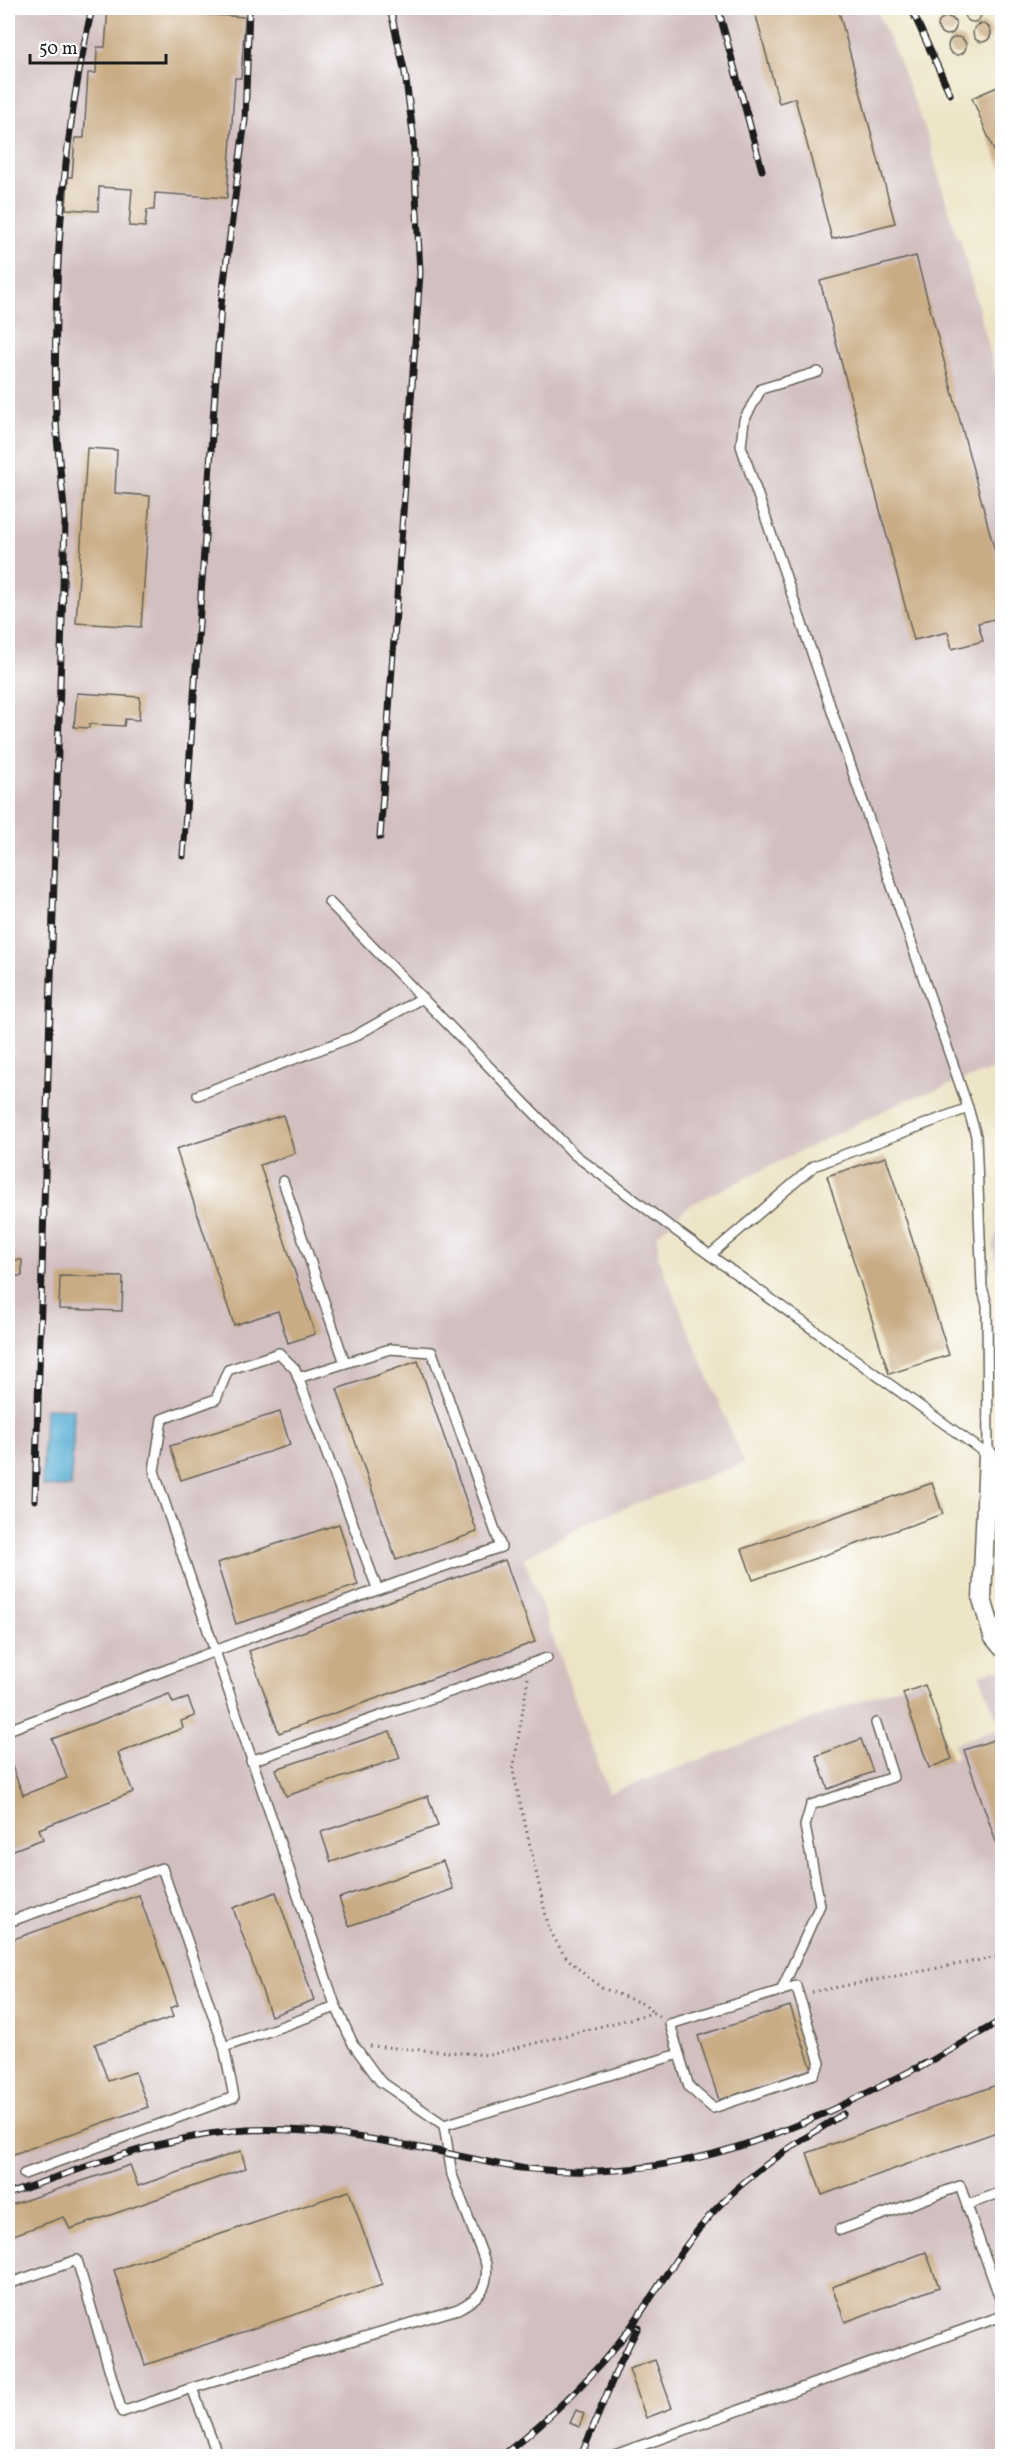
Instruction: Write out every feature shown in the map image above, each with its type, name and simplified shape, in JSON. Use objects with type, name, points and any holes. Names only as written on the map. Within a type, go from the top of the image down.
[{"type":"street","points":[[988,1455],[982,1599],[993,1636],[1002,1647]]},
{"type":"lane","points":[[818,372],[761,389],[744,420],[741,446],[976,1136],[982,1287],[987,1305],[988,1455]]},
{"type":"lane","points":[[329,902],[575,1155],[988,1455]]},
{"type":"lane","points":[[198,1095],[353,1037],[422,998]]},
{"type":"lane","points":[[710,1255],[814,1166],[968,1108]]},
{"type":"lane","points":[[282,1181],[345,1363]]},
{"type":"lane","points":[[8,1730],[214,1653],[377,1588],[501,1547],[432,1352],[390,1349],[298,1378]]},
{"type":"lane","points":[[8,2284],[77,2260],[122,2412],[192,2388],[458,2309],[476,2300],[485,2289],[486,2264],[452,2175],[444,2125],[385,2086],[353,2044],[336,2007],[154,1471],[162,1419],[216,1399],[228,1370],[279,1353],[295,1369],[377,1588]]},
{"type":"lane","points":[[251,1761],[547,1658]]},
{"type":"lane","points":[[781,1991],[820,1905],[805,1826],[811,1805],[893,1776],[876,1723]]},
{"type":"lane","points":[[8,1922],[162,1868],[224,2047],[234,2097],[24,2174]]},
{"type":"lane","points":[[796,1986],[820,2063],[814,2074],[713,2108],[689,2087],[670,2024],[781,1991],[796,1986]]},
{"type":"lane","points":[[224,2047],[336,2007]]},
{"type":"lane","points":[[444,2125],[679,2054]]},
{"type":"lane","points":[[840,2230],[960,2186],[1002,2304]]},
{"type":"lane","points":[[967,2205],[1002,2192]]},
{"type":"lane","points":[[612,2457],[1002,2316]]},
{"type":"lane","points":[[192,2388],[218,2457]]},
{"type":"path","points":[[530,1664],[513,1771],[549,1929],[564,1955],[584,1974],[602,1988],[646,2005],[652,2013],[670,2024]]},
{"type":"path","points":[[799,1994],[1002,1956]]},
{"type":"path","points":[[353,2044],[489,2055],[652,2013]]},
{"type":"shaded area","points":[[8,8],[875,8],[896,53],[927,135],[957,239],[960,239],[1002,396],[1002,1067],[906,1100],[690,1205],[658,1234],[658,1256],[744,1463],[588,1522],[524,1558],[609,1793],[923,1678],[952,1759],[958,1757],[953,1744],[1000,1728],[980,1675],[993,1669],[1002,1670],[1002,2456],[8,2456]]},
{"type":"shaded area","points":[[1002,1219],[1002,1285],[992,1246]]},
{"type":"water","points":[[45,1408],[74,1409],[71,1487],[42,1486]]},
{"type":"building","points":[[970,6],[976,6],[981,14],[979,20],[970,22],[965,17],[965,11]]},
{"type":"building","points":[[108,8],[245,17],[241,78],[235,78],[227,198],[155,193],[154,210],[147,210],[145,227],[129,226],[132,189],[99,187],[98,211],[66,209],[68,177],[72,177],[75,138],[84,138],[88,73],[96,73],[97,47],[105,47]]},
{"type":"building","points":[[754,8],[838,8],[895,223],[832,239],[795,98],[779,103]]},
{"type":"building","points":[[943,17],[951,17],[956,22],[954,33],[943,35],[938,30],[938,22]]},
{"type":"building","points":[[978,24],[986,24],[991,29],[989,40],[978,42],[973,37],[973,29]]},
{"type":"building","points":[[953,37],[961,37],[966,42],[964,53],[953,55],[948,50],[948,42]]},
{"type":"building","points":[[1002,85],[1002,170],[972,98]]},
{"type":"building","points":[[916,256],[1002,578],[1002,617],[978,623],[983,641],[952,649],[948,632],[914,640],[820,281]]},
{"type":"building","points":[[87,448],[117,450],[115,493],[150,496],[141,627],[76,623]]},
{"type":"building","points":[[77,693],[140,697],[139,720],[125,719],[124,726],[89,724],[89,728],[74,727]]},
{"type":"building","points":[[283,1115],[295,1153],[260,1165],[315,1334],[288,1343],[278,1311],[234,1325],[176,1149]]},
{"type":"building","points":[[886,1157],[949,1355],[889,1374],[827,1176]]},
{"type":"building","points":[[8,1260],[22,1260],[22,1276],[8,1276]]},
{"type":"building","points":[[60,1276],[123,1277],[122,1311],[59,1309]]},
{"type":"building","points":[[418,1361],[477,1532],[396,1560],[337,1389]]},
{"type":"building","points":[[280,1412],[290,1445],[181,1480],[170,1446]]},
{"type":"building","points":[[932,1483],[943,1514],[753,1580],[742,1549]]},
{"type":"building","points":[[339,1524],[358,1585],[236,1624],[217,1563]]},
{"type":"building","points":[[505,1560],[535,1642],[279,1733],[249,1651]]},
{"type":"building","points":[[925,1685],[952,1759],[929,1768],[903,1693]]},
{"type":"building","points":[[169,1694],[173,1703],[188,1698],[195,1716],[181,1721],[183,1728],[118,1753],[133,1792],[39,1829],[43,1839],[11,1851],[8,1843],[8,1756],[23,1795],[67,1778],[52,1739]]},
{"type":"building","points":[[390,1731],[400,1758],[286,1796],[276,1769]]},
{"type":"building","points":[[1002,1737],[1002,1859],[964,1750]]},
{"type":"building","points":[[861,1739],[873,1772],[828,1789],[816,1756]]},
{"type":"building","points":[[428,1796],[438,1826],[331,1862],[321,1832]]},
{"type":"building","points":[[443,1861],[453,1889],[349,1926],[339,1898]]},
{"type":"building","points":[[276,1892],[314,2000],[271,2016],[233,1908]]},
{"type":"building","points":[[139,1895],[178,2005],[170,2008],[173,2017],[95,2044],[108,2081],[135,2072],[148,2107],[8,2156],[8,1941]]},
{"type":"building","points":[[790,2006],[812,2069],[719,2100],[698,2036]]},
{"type":"building","points":[[1002,2083],[1002,2130],[822,2195],[807,2153]]},
{"type":"building","points":[[241,2151],[246,2168],[70,2229],[64,2217],[8,2237],[8,2206],[130,2165],[138,2186]]},
{"type":"building","points":[[349,2191],[382,2285],[145,2365],[114,2270]]},
{"type":"building","points":[[926,2252],[939,2287],[845,2322],[832,2287]]},
{"type":"building","points":[[655,2360],[672,2408],[646,2418],[629,2369]]},
{"type":"building","points":[[576,2410],[584,2414],[579,2427],[570,2423]]},
{"type":"railway","points":[[35,1500],[65,522],[56,418],[56,315],[66,160],[81,58],[92,8]]},
{"type":"railway","points":[[183,856],[221,305],[245,120],[249,8]]},
{"type":"railway","points":[[380,837],[420,273],[413,133],[405,73],[390,8]]},
{"type":"railway","points":[[718,8],[762,170]]},
{"type":"railway","points":[[911,8],[950,94]]},
{"type":"railway","points":[[919,2068],[1002,2020]]},
{"type":"railway","points":[[8,2194],[125,2154],[185,2138],[247,2130],[295,2130],[366,2138],[521,2168],[578,2171],[632,2169],[683,2161],[780,2132],[828,2112],[926,2063]]},
{"type":"railway","points":[[502,2456],[554,2412],[601,2364],[630,2328],[692,2238],[715,2210],[744,2182],[809,2135],[843,2114]]},
{"type":"railway","points":[[581,2456],[618,2367],[638,2327]]}]
